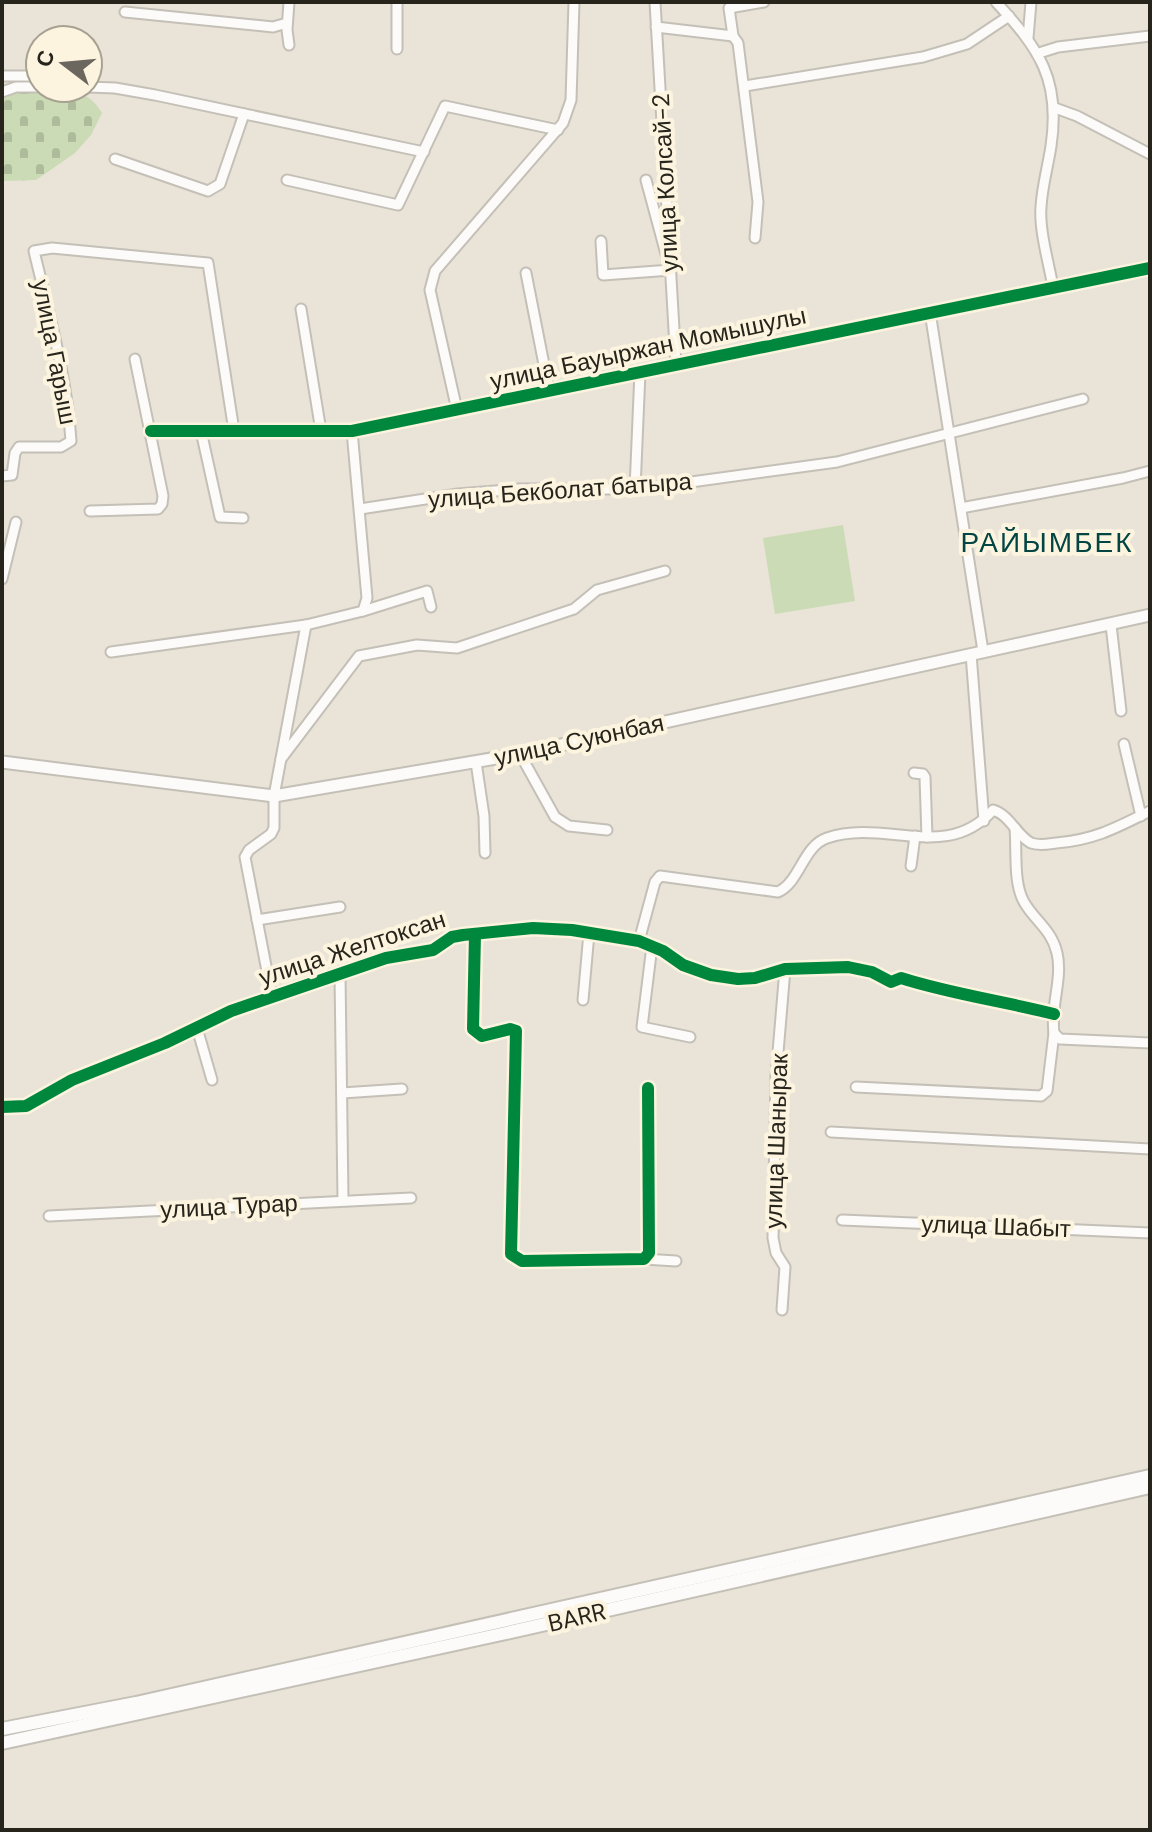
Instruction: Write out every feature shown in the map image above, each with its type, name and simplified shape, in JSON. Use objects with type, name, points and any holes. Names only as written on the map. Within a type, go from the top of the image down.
[{"type":"highway","name":"BARR","points":[[2,1729],[136,1703],[1150,1476]]},
{"type":"highway","name":"BARR","points":[[2,1743],[512,1632],[1150,1487]]},
{"type":"main road","name":"улица Суюнбая","points":[[2,762],[274,796],[520,754],[1150,615]]},
{"type":"street","points":[[289,2],[289,45]]},
{"type":"street","points":[[397,2],[397,49]]},
{"type":"street","points":[[457,410],[430,290],[431,281],[435,271],[563,123],[571,100],[574,2]]},
{"type":"street","name":"улица Колсай-2","points":[[655,2],[676,364]]},
{"type":"street","points":[[755,238],[758,202],[745,86],[729,8],[764,2]]},
{"type":"street","points":[[996,2],[1039,53],[1055,108],[1040,209],[1053,287]]},
{"type":"street","points":[[1028,38],[1031,2]]},
{"type":"street","points":[[125,12],[273,27],[287,23]]},
{"type":"street","points":[[745,86],[923,57],[967,44],[1009,16]]},
{"type":"street","points":[[656,27],[733,36]]},
{"type":"street","points":[[1039,53],[1058,47],[1150,36]]},
{"type":"street","points":[[2,76],[24,80]]},
{"type":"street","points":[[2,92],[24,85]]},
{"type":"street","points":[[104,88],[424,152]]},
{"type":"street","points":[[287,180],[398,205],[445,106],[558,130]]},
{"type":"street","points":[[1055,108],[1150,154]]},
{"type":"street","points":[[115,159],[208,191],[220,184],[244,114]]},
{"type":"street","points":[[601,241],[603,275],[671,270],[646,180]]},
{"type":"street","name":"улица Гарыш","points":[[2,476],[12,475],[15,453],[19,447],[61,447],[71,441],[70,416],[34,251],[52,248],[208,263],[234,431]]},
{"type":"street","name":"улица Бауыржан Момышулы","points":[[151,431],[352,431],[1150,268]]},
{"type":"street","points":[[526,273],[549,390]]},
{"type":"street","points":[[301,309],[321,431]]},
{"type":"street","points":[[930,312],[961,508],[977,652],[984,821]]},
{"type":"street","points":[[90,511],[158,509],[162,504],[151,431],[135,359]]},
{"type":"street","points":[[635,489],[640,372]]},
{"type":"street","name":"улица Бекболат батыра","points":[[360,509],[458,494],[519,489],[635,489],[837,462],[1083,399]]},
{"type":"street","points":[[201,431],[220,517],[243,518]]},
{"type":"street","points":[[352,431],[367,598],[363,611]]},
{"type":"street","points":[[961,508],[1150,471]]},
{"type":"street","points":[[2,579],[16,522]]},
{"type":"street","points":[[281,759],[359,656],[417,645],[457,648],[574,609],[597,590],[665,571]]},
{"type":"street","points":[[111,652],[306,625],[427,591],[431,607]]},
{"type":"street","points":[[272,997],[245,857],[274,828],[274,796],[306,625]]},
{"type":"street","points":[[1111,625],[1121,711]]},
{"type":"street","points":[[639,941],[655,882],[660,876],[778,892],[787,886],[821,840],[832,836],[878,833],[940,839],[958,835],[984,821],[993,810],[998,811],[1027,840],[1038,845],[1082,841],[1111,832],[1146,813],[1124,744]]},
{"type":"street","points":[[520,754],[555,817],[569,826],[607,830]]},
{"type":"street","points":[[476,762],[484,816],[485,853]]},
{"type":"street","points":[[914,773],[925,777],[927,837]]},
{"type":"street","points":[[856,1087],[1041,1096],[1047,1091],[1059,967],[1057,950],[1047,930],[1025,904],[1020,893],[1015,828]]},
{"type":"street","points":[[911,866],[915,836]]},
{"type":"street","points":[[257,920],[340,907]]},
{"type":"street","name":"улица Желтоксан","points":[[2,1107],[26,1106],[72,1080],[231,1011],[386,958],[433,950],[452,937],[533,928],[639,941],[683,965],[711,975],[738,979],[755,978],[785,969],[848,967],[872,972],[891,982],[901,978],[940,990],[982,996],[1054,1014]]},
{"type":"street","points":[[583,1000],[589,933]]},
{"type":"street","points":[[475,934],[473,1029],[482,1036],[510,1029],[516,1031],[511,1254],[522,1261],[676,1261]]},
{"type":"street","points":[[652,946],[642,1027],[690,1037]]},
{"type":"street","name":"улица Шанырак","points":[[782,1310],[785,1267],[776,1253],[773,1238],[776,1076],[785,969]]},
{"type":"street","points":[[340,974],[343,1200]]},
{"type":"street","points":[[197,1028],[212,1080]]},
{"type":"street","points":[[1054,1033],[1060,1039],[1150,1043]]},
{"type":"street","points":[[644,1259],[649,1253],[648,1088]]},
{"type":"street","points":[[342,1093],[402,1089]]},
{"type":"street","points":[[831,1132],[1150,1149]]},
{"type":"street","name":"улица Турар","points":[[49,1216],[411,1198]]},
{"type":"street","name":"улица Шабыт","points":[[842,1220],[1150,1233]]},
{"type":"green space","points":[[24,91],[24,104],[95,104],[102,113],[91,135],[75,153],[36,180],[3,181],[2,95]]},
{"type":"green space","points":[[843,525],[855,601],[775,614],[763,538]]},
{"type":"cycle path","points":[[151,431],[352,431],[1150,268]]},
{"type":"cycle path","points":[[2,1107],[26,1106],[72,1080],[165,1043],[231,1011],[386,958],[433,950],[452,937],[533,928],[572,930],[639,941],[663,951],[683,965],[711,975],[738,979],[755,978],[785,969],[848,967],[872,972],[891,982],[901,978],[1054,1014]]},
{"type":"cycle path","points":[[475,934],[473,1029],[482,1036],[510,1029],[516,1031],[511,1254],[522,1261],[644,1259],[649,1253],[648,1088]]},
{"type":"district","name":"РАЙЫМБЕК","points":[[1047,542]]}]
